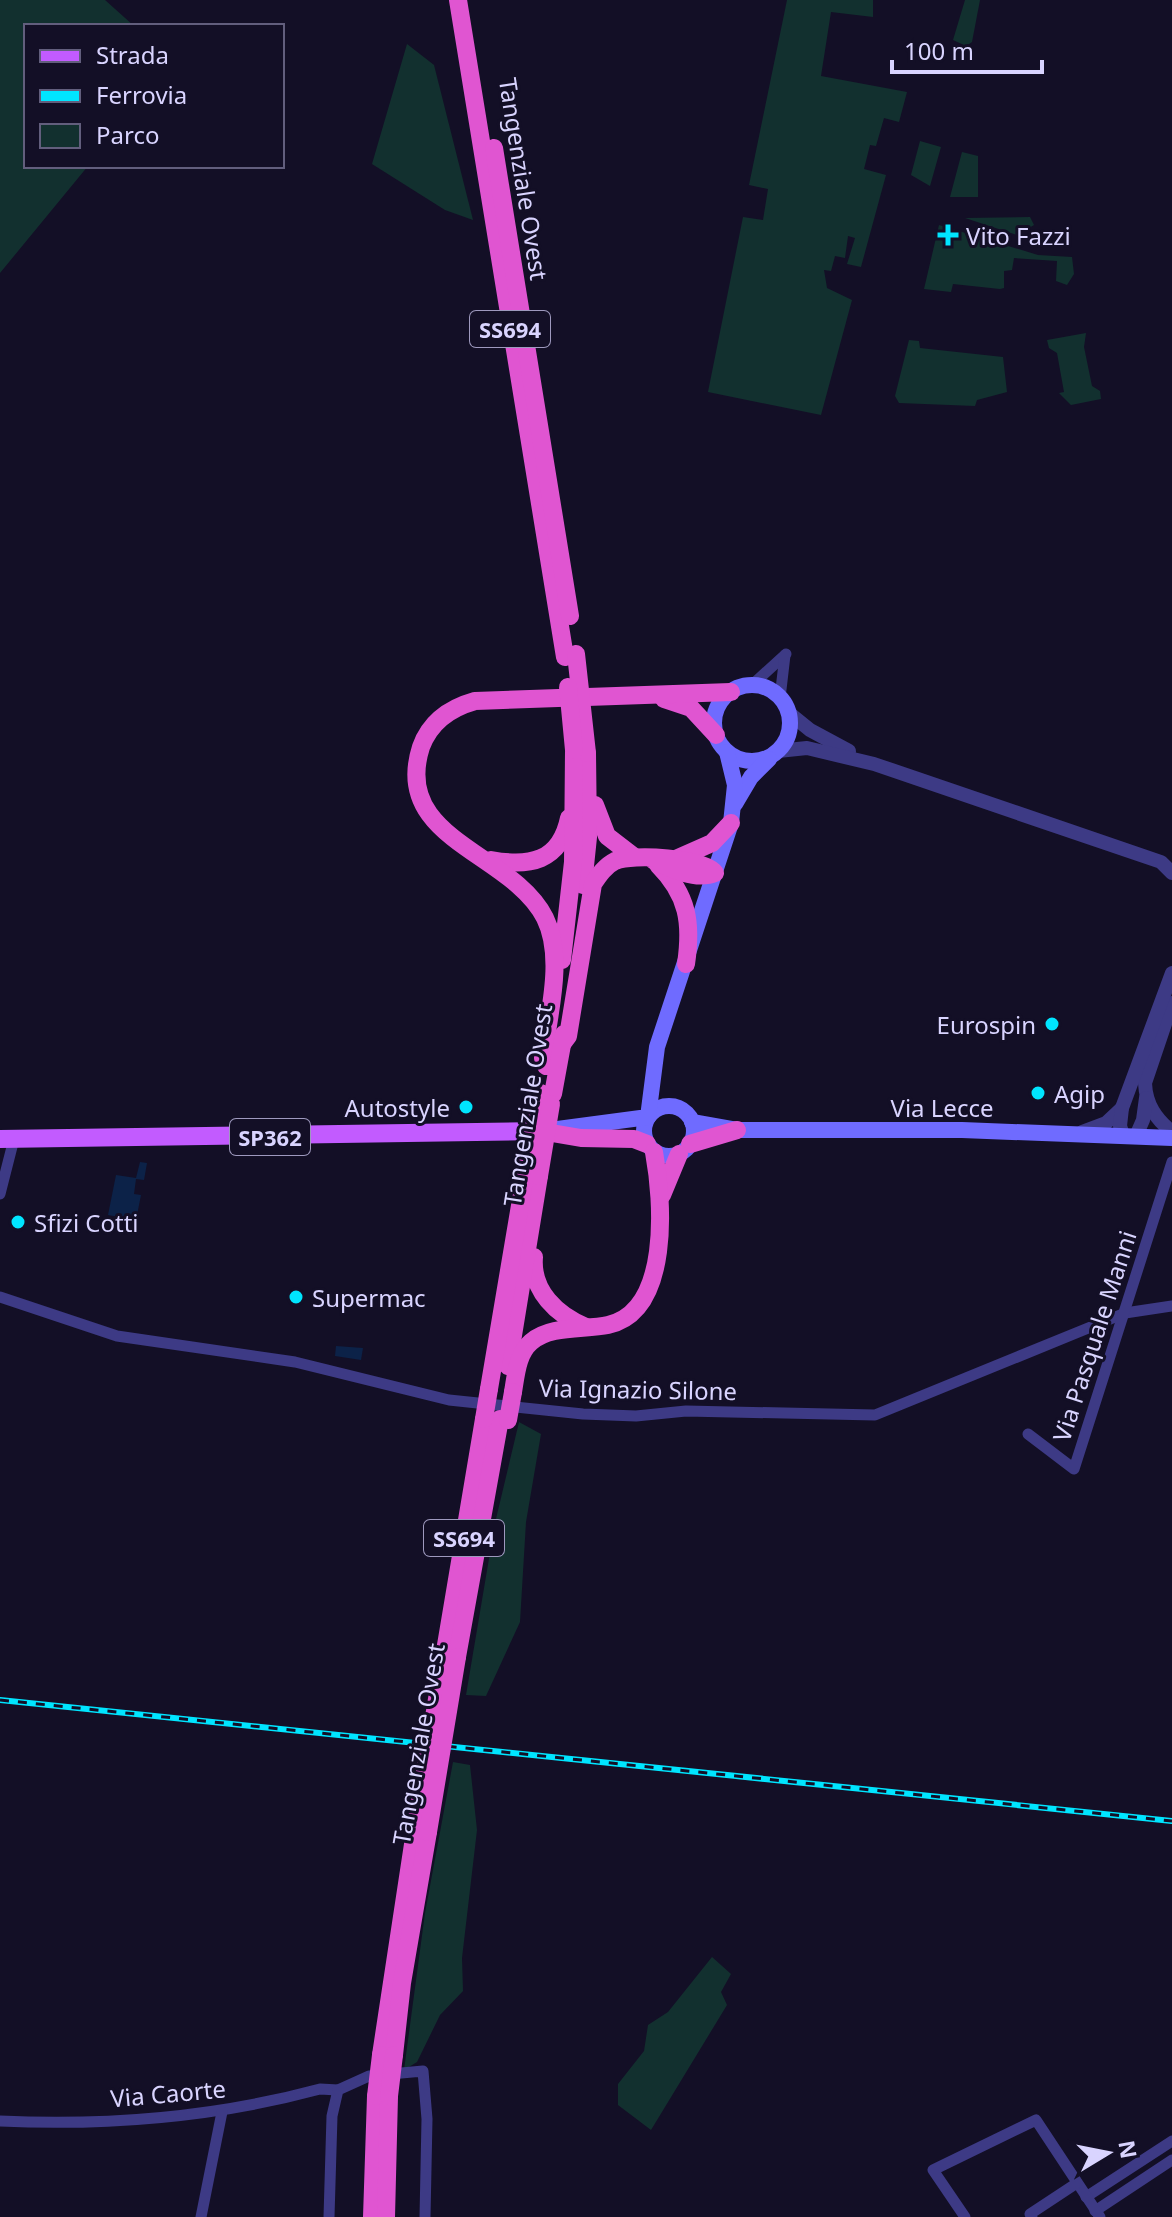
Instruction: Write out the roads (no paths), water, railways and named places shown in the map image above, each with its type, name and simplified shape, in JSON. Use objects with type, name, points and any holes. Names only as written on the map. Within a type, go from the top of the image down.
[{"type":"highway","points":[[451,0],[467,88],[478,121]]},
{"type":"highway","name":"Tangenziale Ovest","points":[[458,0],[570,656]]},
{"type":"highway","name":"Tangenziale Ovest","points":[[470,0],[570,656],[588,837],[579,933],[562,1044],[547,1094],[502,1391]]},
{"type":"highway","points":[[546,1066],[543,1058],[554,958],[550,930],[529,895],[486,859],[441,830],[422,802],[418,761],[425,739],[438,721],[453,709],[475,701],[731,692]]},
{"type":"highway","points":[[645,696],[691,708],[716,735]]},
{"type":"highway","points":[[486,859],[524,865],[547,856],[566,831],[571,767],[579,755],[592,759],[595,812],[599,825],[618,847],[633,856],[663,860],[712,843],[732,814]]},
{"type":"highway","name":"Tangenziale Ovest","points":[[547,1094],[546,1066],[570,908],[579,755]]},
{"type":"highway","points":[[562,1044],[568,1036],[593,884],[612,862],[633,856]]},
{"type":"highway","points":[[663,860],[672,870],[703,876],[715,873]]},
{"type":"highway","points":[[663,860],[687,908],[690,933],[686,964]]},
{"type":"highway","points":[[660,1201],[685,1149],[737,1130]]},
{"type":"highway","points":[[497,1420],[502,1391],[529,1343],[550,1332],[620,1322],[644,1301],[656,1259],[660,1201],[651,1148],[634,1139],[540,1131]]},
{"type":"highway","points":[[534,1179],[541,1194],[533,1263],[538,1286],[564,1316],[589,1328]]},
{"type":"highway","name":"Tangenziale Ovest","points":[[451,1657],[491,1471],[500,1464],[497,1420]]},
{"type":"highway","name":"Tangenziale Ovest","points":[[372,2217],[387,2055],[402,1983],[421,1831],[497,1420]]},
{"type":"highway","name":"Tangenziale Ovest","points":[[383,2096],[386,2217]]},
{"type":"main road","points":[[540,1131],[648,1117],[659,1108],[673,1107],[684,1112],[692,1122],[685,1149],[665,1156],[651,1148],[644,1130],[648,1117],[657,1047],[732,814],[735,785],[727,752],[716,735],[715,716],[731,692],[752,685],[772,691],[785,705],[789,733],[751,777],[732,814]]},
{"type":"main road","points":[[727,752],[753,762],[774,754]]},
{"type":"main road","points":[[657,1047],[657,1078],[673,1107]]},
{"type":"main road","name":"Via Lecce","points":[[692,1122],[737,1130],[1172,1135]]},
{"type":"main road","name":"SP362","points":[[7,1139],[540,1131]]},
{"type":"street","points":[[752,685],[786,654],[785,705],[810,730],[874,764]]},
{"type":"street","points":[[774,754],[807,748],[874,764],[1166,861],[1172,873]]},
{"type":"street","points":[[1172,973],[1122,1108],[1120,1126],[1130,1135],[1143,1120],[1145,1083],[1172,1003]]},
{"type":"street","points":[[1146,1096],[1154,1115],[1172,1135]]},
{"type":"street","points":[[1078,1134],[1106,1123],[1122,1108]]},
{"type":"street","points":[[594,1138],[595,1131],[616,1121]]},
{"type":"street","points":[[0,1194],[7,1139]]},
{"type":"street","name":"Via Pasquale Manni","points":[[1028,1434],[1074,1469],[1172,1162]]},
{"type":"street","name":"Via Ignazio Silone","points":[[0,1297],[117,1336],[295,1362],[451,1400],[583,1414],[636,1416],[686,1411],[875,1415],[1125,1313],[1172,1306]]},
{"type":"street","name":"Via Caorte","points":[[0,2121],[127,2120],[222,2112],[320,2089],[338,2090],[369,2076],[423,2071],[427,2119],[425,2217]]},
{"type":"street","points":[[329,2217],[332,2116],[338,2090]]},
{"type":"street","points":[[201,2217],[222,2112]]},
{"type":"street","points":[[965,2217],[933,2170],[1036,2120],[1098,2214],[1172,2160]]},
{"type":"street","points":[[1086,2197],[1172,2141]]},
{"type":"street","points":[[1032,2217],[1030,2214],[1077,2183]]},
{"type":"water","points":[[140,1162],[147,1163],[144,1180],[136,1179],[134,1194],[141,1195],[136,1220],[108,1215],[116,1175],[136,1178]]},
{"type":"water","points":[[336,1346],[363,1348],[361,1360],[335,1356]]},
{"type":"railway","points":[[0,1700],[1172,1821]]},
{"type":"place","name":"Vito Fazzi","points":[[948,235]]},
{"type":"place","name":"Eurospin","points":[[1052,1024]]},
{"type":"place","name":"Agip","points":[[1038,1093]]},
{"type":"place","name":"Autostyle","points":[[466,1107]]},
{"type":"place","name":"Sfizi Cotti","points":[[18,1222]]},
{"type":"place","name":"Supermac","points":[[296,1297]]}]
